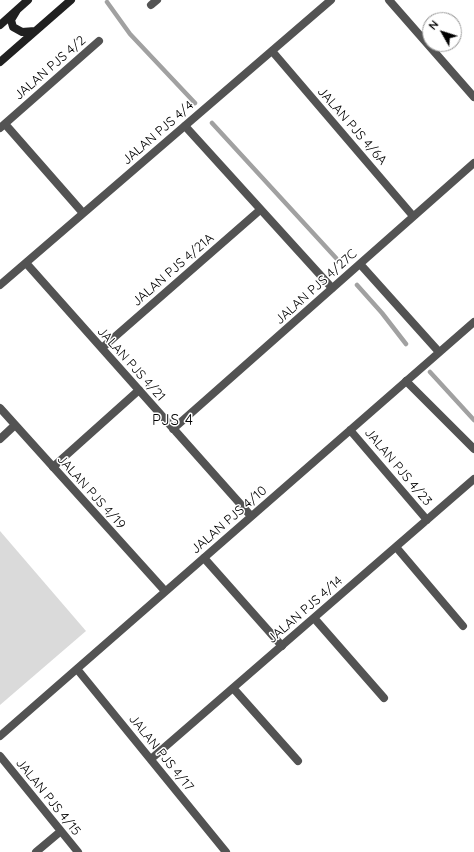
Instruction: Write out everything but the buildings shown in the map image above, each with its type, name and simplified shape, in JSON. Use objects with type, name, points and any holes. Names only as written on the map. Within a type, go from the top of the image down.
[{"type":"main road","points":[[0,25],[28,0]]},
{"type":"main road","points":[[0,62],[71,0]]},
{"type":"main road","points":[[17,10],[11,20],[13,27],[22,32],[35,31]]},
{"type":"street","name":"JALAN PJS 4/4","points":[[0,285],[331,0]]},
{"type":"street","points":[[389,0],[474,97]]},
{"type":"street","name":"JALAN PJS 4/2","points":[[2,126],[99,41]]},
{"type":"street","name":"JALAN PJS 4/6A","points":[[272,51],[413,216]]},
{"type":"street","points":[[2,126],[83,213]]},
{"type":"street","points":[[184,126],[332,288]]},
{"type":"street","name":"JALAN PJS 4/27C","points":[[173,429],[474,163]]},
{"type":"street","name":"JALAN PJS 4/21A","points":[[102,348],[260,210]]},
{"type":"street","name":"JALAN PJS 4/21","points":[[26,263],[251,516]]},
{"type":"street","points":[[360,264],[439,352]]},
{"type":"street","name":"JALAN PJS 4/10","points":[[0,736],[474,322]]},
{"type":"street","points":[[406,381],[474,449]]},
{"type":"street","points":[[53,468],[139,390]]},
{"type":"street","name":"JALAN PJS 4/19","points":[[0,408],[165,591]]},
{"type":"street","points":[[0,439],[15,425]]},
{"type":"street","name":"JALAN PJS 4/23","points":[[350,430],[427,520]]},
{"type":"street","name":"JALAN PJS 4/14","points":[[151,759],[474,480]]},
{"type":"street","points":[[396,547],[464,626]]},
{"type":"street","points":[[204,558],[282,646]]},
{"type":"street","points":[[314,618],[384,698]]},
{"type":"street","name":"JALAN PJS 4/17","points":[[76,669],[226,852]]},
{"type":"street","points":[[233,688],[298,761]]},
{"type":"street","name":"JALAN PJS 4/15","points":[[0,756],[78,852]]},
{"type":"street","points":[[36,852],[61,831]]},
{"type":"shaded area","points":[[0,531],[86,631],[0,705]]},
{"type":"waterway","points":[[107,2],[130,34],[195,103]]},
{"type":"waterway","points":[[212,123],[336,258]]},
{"type":"waterway","points":[[357,285],[382,313],[406,344]]},
{"type":"waterway","points":[[430,372],[474,420]]},
{"type":"district","name":"PJS 4","points":[[173,420]]}]
